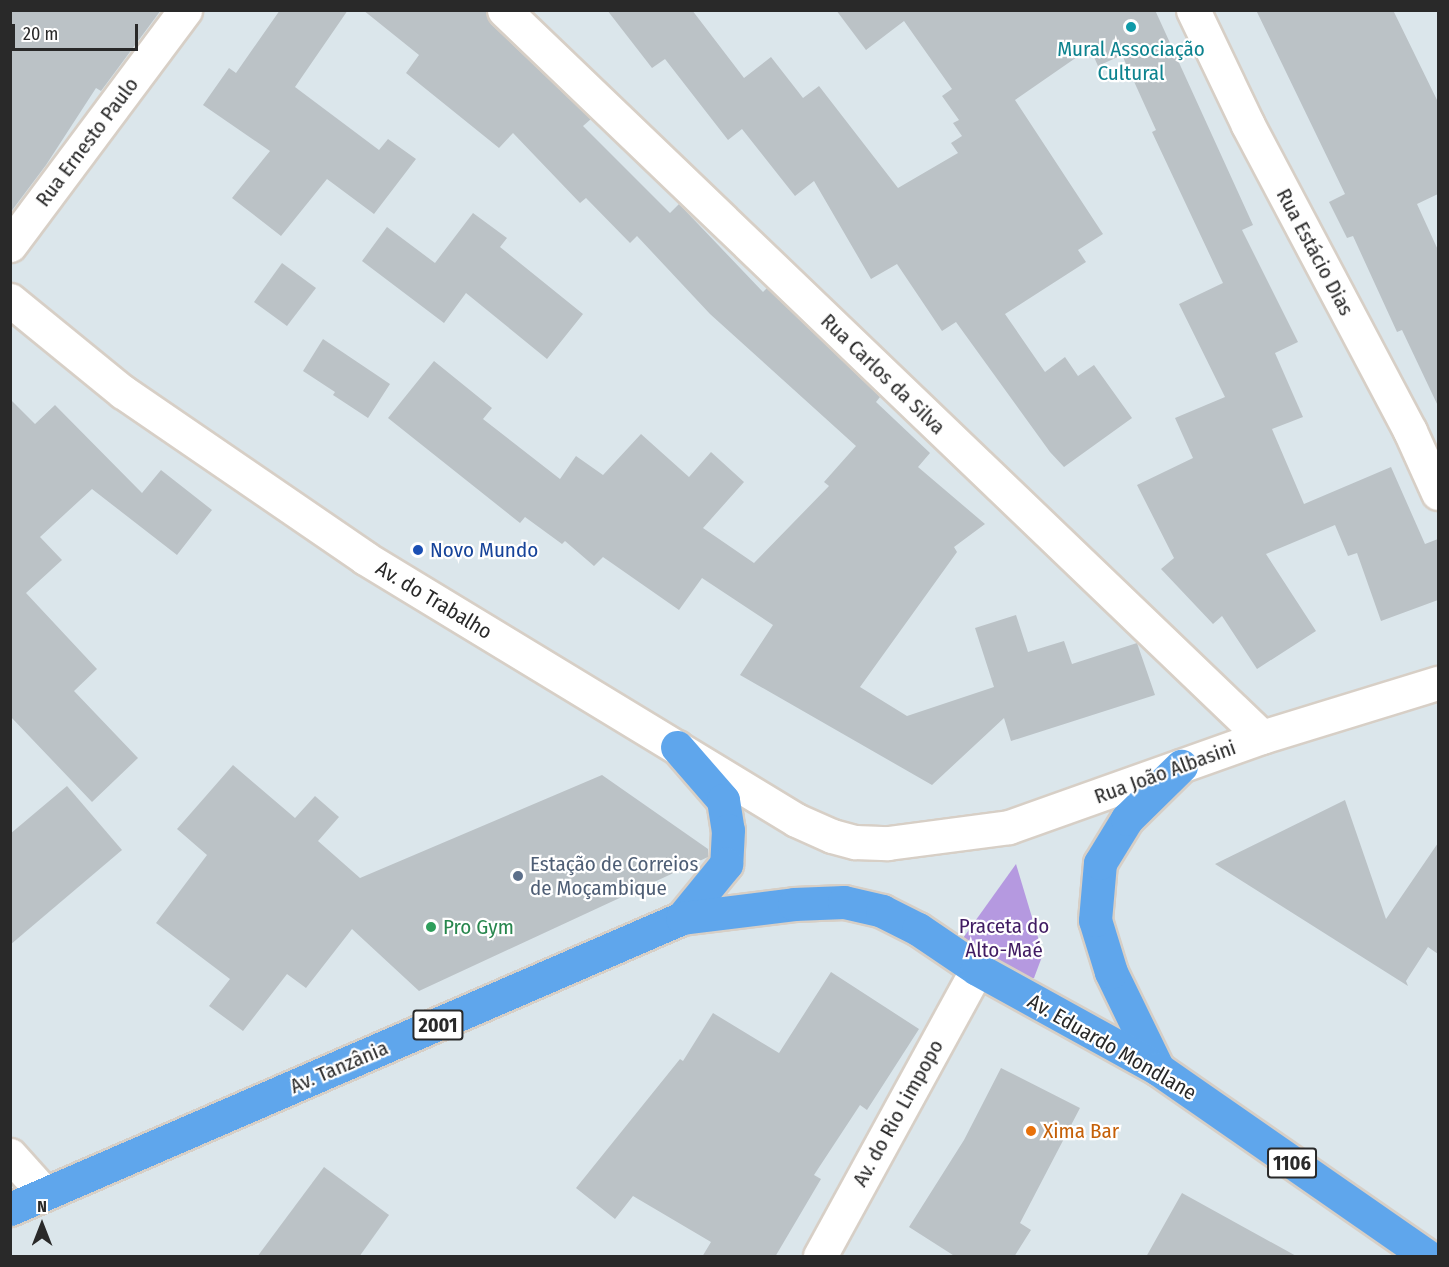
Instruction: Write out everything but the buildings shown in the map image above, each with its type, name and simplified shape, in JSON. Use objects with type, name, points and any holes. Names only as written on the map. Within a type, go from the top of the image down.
[{"type":"main road","points":[[677,747],[723,800],[728,830],[726,864],[682,918]]},
{"type":"main road","points":[[1158,1069],[1111,972],[1095,920],[1100,863],[1127,819],[1181,766]]},
{"type":"main road","name":"Av. Tanzânia","points":[[45,1194],[682,918],[794,904],[844,902]]},
{"type":"main road","name":"Av. Eduardo Mondlane","points":[[844,902],[882,911],[918,929],[977,969],[1158,1069],[1427,1257]]},
{"type":"main road","name":"2001","points":[[10,1209],[45,1194]]},
{"type":"street","name":"Rua Ernesto Paulo","points":[[10,245],[185,10]]},
{"type":"street","name":"Rua Carlos da Silva","points":[[504,10],[1262,737]]},
{"type":"street","name":"Rua Estácio Dias","points":[[1193,10],[1248,125],[1410,431],[1438,493]]},
{"type":"street","name":"Av. do Trabalho","points":[[10,300],[123,392],[365,558],[796,820],[847,840],[888,843]]},
{"type":"street","name":"Rua João Albasini","points":[[888,843],[1009,827],[1262,737],[1438,683]]},
{"type":"street","name":"Av. do Rio Limpopo","points":[[820,1257],[977,969]]},
{"type":"street","points":[[10,1155],[45,1194]]},
{"type":"green space","name":"Praceta do Alto-Maé","points":[[1016,864],[1043,954],[1034,978],[1026,979],[953,952]]},
{"type":"place","name":"Mural Associação Cultural","points":[[1131,27]]},
{"type":"place","name":"Novo Mundo","points":[[418,550]]},
{"type":"place","name":"Estação de Correios de Moçambique","points":[[518,876]]},
{"type":"place","name":"Pro Gym","points":[[431,927]]},
{"type":"place","name":"Xima Bar","points":[[1031,1131]]}]
